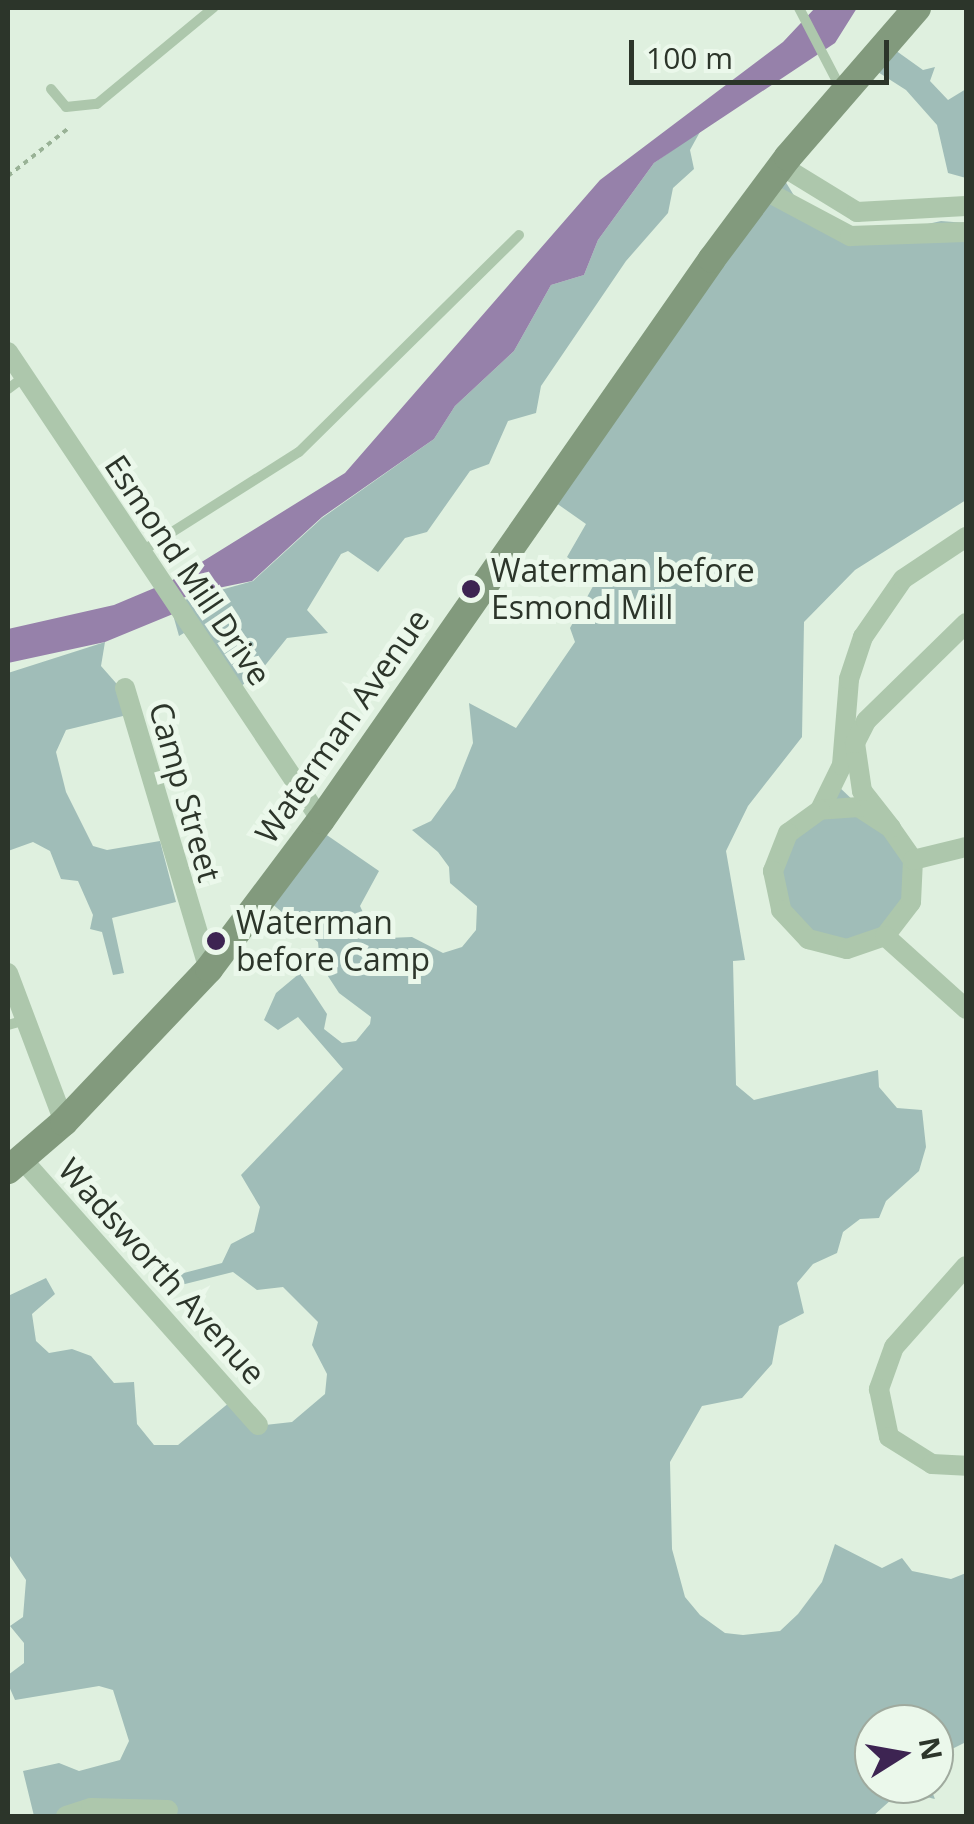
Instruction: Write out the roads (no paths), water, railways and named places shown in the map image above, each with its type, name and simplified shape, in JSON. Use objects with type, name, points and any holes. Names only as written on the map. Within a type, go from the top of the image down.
[{"type":"main road","name":"Waterman Avenue","points":[[14,1164],[64,1122],[209,969],[321,820],[764,190],[917,8]]},
{"type":"street","points":[[782,166],[857,212],[966,206]]},
{"type":"street","points":[[764,190],[850,236],[966,232]]},
{"type":"street","name":"Esmond Mill Drive","points":[[8,352],[16,383],[321,820]]},
{"type":"street","points":[[966,537],[903,579],[863,638],[849,680],[842,765],[820,810],[788,834],[773,871],[780,910],[808,939],[847,949],[885,936],[910,902],[913,860],[862,791],[855,744],[866,721],[966,622]]},
{"type":"street","name":"Camp Street","points":[[124,688],[209,969]]},
{"type":"street","points":[[820,810],[858,808],[891,828]]},
{"type":"street","points":[[913,860],[966,847]]},
{"type":"street","points":[[885,936],[966,1009]]},
{"type":"street","points":[[8,972],[15,1023],[64,1122]]},
{"type":"street","name":"Wadsworth Avenue","points":[[14,1164],[258,1424]]},
{"type":"street","points":[[966,1266],[894,1346],[879,1389],[889,1437],[932,1464],[966,1466]]},
{"type":"street","points":[[66,1816],[91,1808],[168,1810]]},
{"type":"lane","points":[[52,89],[66,107],[97,104],[213,8]]},
{"type":"lane","points":[[800,12],[843,94]]},
{"type":"lane","points":[[138,553],[299,452],[519,235]]},
{"type":"place","name":"Waterman before Esmond Mill","points":[[471,589]]},
{"type":"place","name":"Waterman before Camp","points":[[216,941]]}]
